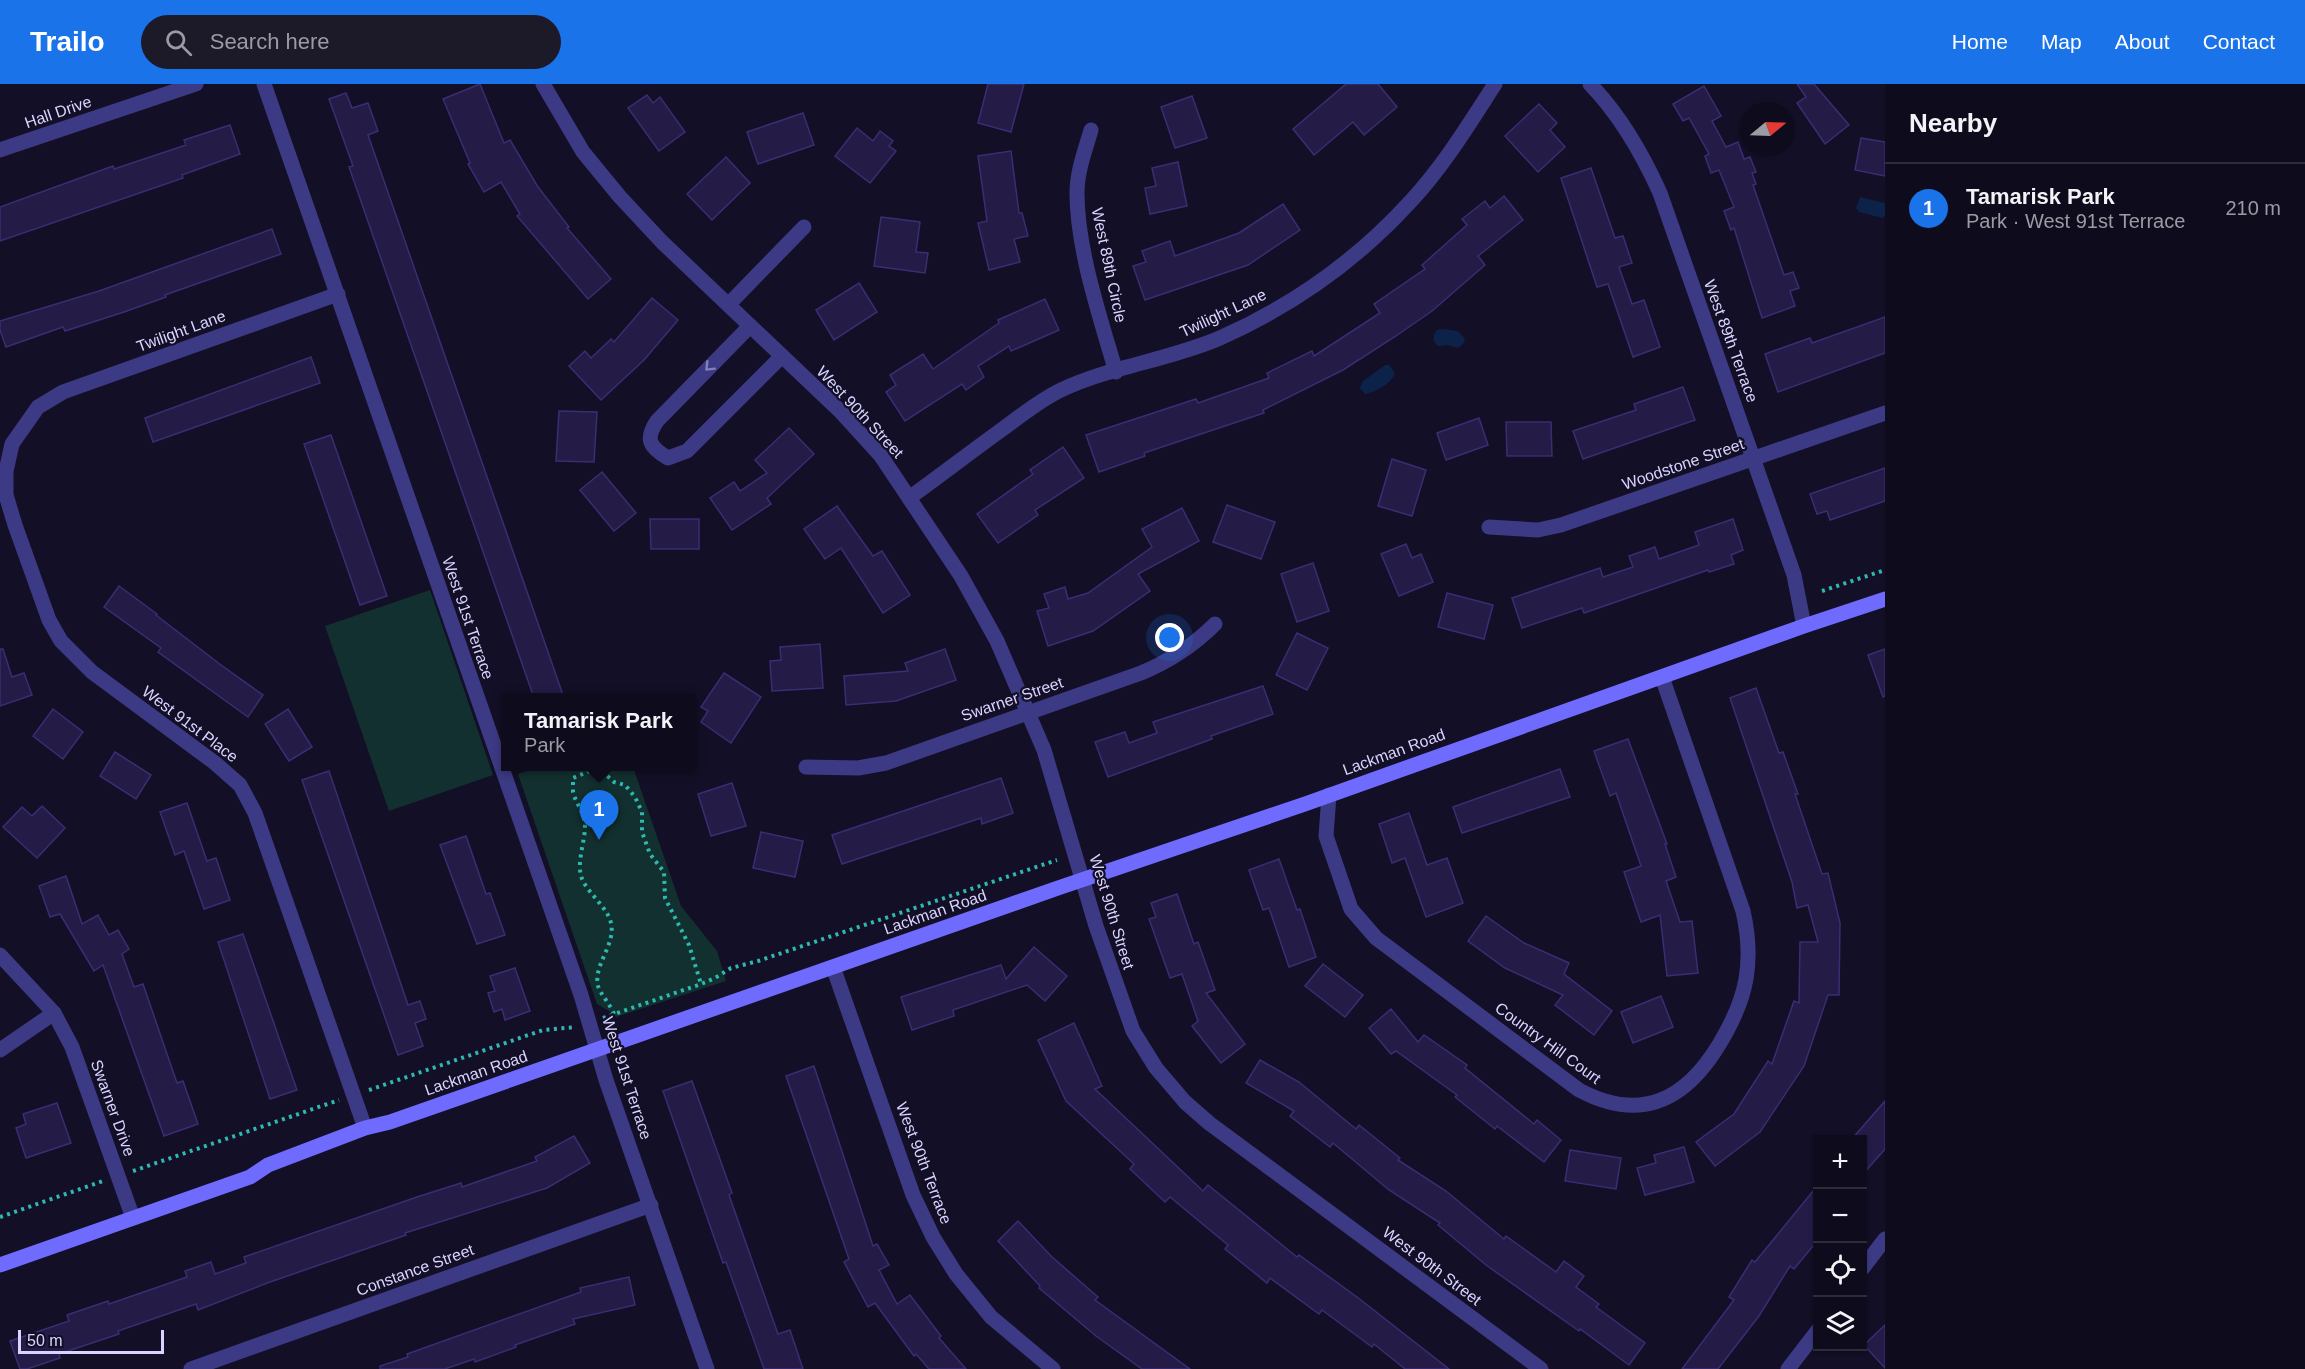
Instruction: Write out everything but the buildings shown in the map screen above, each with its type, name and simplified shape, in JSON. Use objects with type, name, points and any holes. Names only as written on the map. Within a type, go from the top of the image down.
[{"type":"main road","name":"Lackman Road","points":[[0,1265],[250,1177],[268,1165],[365,1128],[390,1122],[1885,599]]},
{"type":"street","name":"Hall Drive","points":[[0,150],[196,84]]},
{"type":"street","name":"West 91st Terrace","points":[[264,84],[501,767]]},
{"type":"street","name":"West 90th Street","points":[[543,84],[584,152],[620,197],[662,242],[840,411],[881,456],[961,576],[997,641],[1029,712],[1058,792],[1082,880],[1122,1004],[1133,1030],[1156,1068],[1185,1102],[1209,1123],[1541,1369]]},
{"type":"street","name":"Twilight Lane","points":[[909,498],[997,433],[1058,392],[1075,384],[1175,355],[1220,338],[1287,303],[1327,277],[1372,240],[1411,201],[1442,163],[1495,84]]},
{"type":"street","name":"West 89th Terrace","points":[[1590,84],[1621,121],[1644,158],[1660,193],[1794,575],[1804,626]]},
{"type":"street","name":"West 89th Circle","points":[[1091,130],[1079,170],[1078,220],[1116,372]]},
{"type":"street","points":[[729,304],[804,227]]},
{"type":"street","name":"Twilight Lane","points":[[38,407],[63,392],[338,294]]},
{"type":"street","points":[[750,326],[657,421],[649,437],[652,446],[668,458],[687,452],[782,356]]},
{"type":"street","name":"West 91st Place","points":[[38,407],[12,444],[6,471],[6,495],[49,620],[61,641],[92,672],[215,763],[240,785],[255,813],[365,1128]]},
{"type":"street","name":"Woodstone Street","points":[[1490,527],[1538,530],[1561,525],[1885,412]]},
{"type":"street","name":"Swarner Street","points":[[806,767],[858,768],[886,763],[1165,663],[1195,643],[1215,624]]},
{"type":"street","name":"Country Hill Court","points":[[1329,795],[1326,836],[1352,909],[1376,938],[1579,1090],[1599,1101],[1624,1106],[1648,1104],[1673,1095],[1692,1081],[1715,1052],[1732,1022],[1743,996],[1747,977],[1748,946],[1743,911],[1662,677]]},
{"type":"street","name":"West 91st Terrace","points":[[503,771],[581,995],[606,1080],[707,1369]]},
{"type":"street","name":"Swarner Drive","points":[[0,955],[54,1013],[72,1047],[133,1218]]},
{"type":"street","name":"West 90th Terrace","points":[[833,967],[913,1196],[933,1238],[956,1274],[992,1317],[1053,1369]]},
{"type":"street","points":[[0,1050],[54,1013]]},
{"type":"street","name":"Constance Street","points":[[191,1369],[651,1205]]},
{"type":"street","points":[[1867,1264],[1885,1239]]},
{"type":"street","points":[[1788,1369],[1813,1336]]},
{"type":"path","points":[[1822,591],[1885,570]]},
{"type":"path","points":[[588,771],[573,778],[574,792],[583,812],[585,825],[582,880],[611,924],[610,938],[598,973],[598,987],[610,1002],[614,1014],[716,978],[731,968],[758,961],[1058,860]]},
{"type":"path","points":[[598,771],[603,772],[614,782],[626,785],[642,813],[642,832],[650,854],[664,872],[665,898],[689,945],[700,984]]},
{"type":"path","points":[[0,1217],[543,1030],[573,1028]]},
{"type":"green space","points":[[430,590],[493,775],[389,811],[325,626]]},
{"type":"green space","points":[[527,771],[634,771],[681,906],[717,951],[726,981],[616,1017],[597,1004],[518,774]]},
{"type":"water","points":[[1860,197],[1885,203],[1885,216],[1882,218],[1859,212],[1856,208]]},
{"type":"water","points":[[1437,330],[1458,331],[1465,339],[1463,344],[1458,348],[1447,345],[1438,346],[1434,336]]},
{"type":"water","points":[[1385,365],[1389,365],[1395,373],[1393,377],[1382,387],[1365,394],[1360,388],[1363,381]]},
{"type":"place","name":"Tamarisk Park","points":[[599,840]]}]
